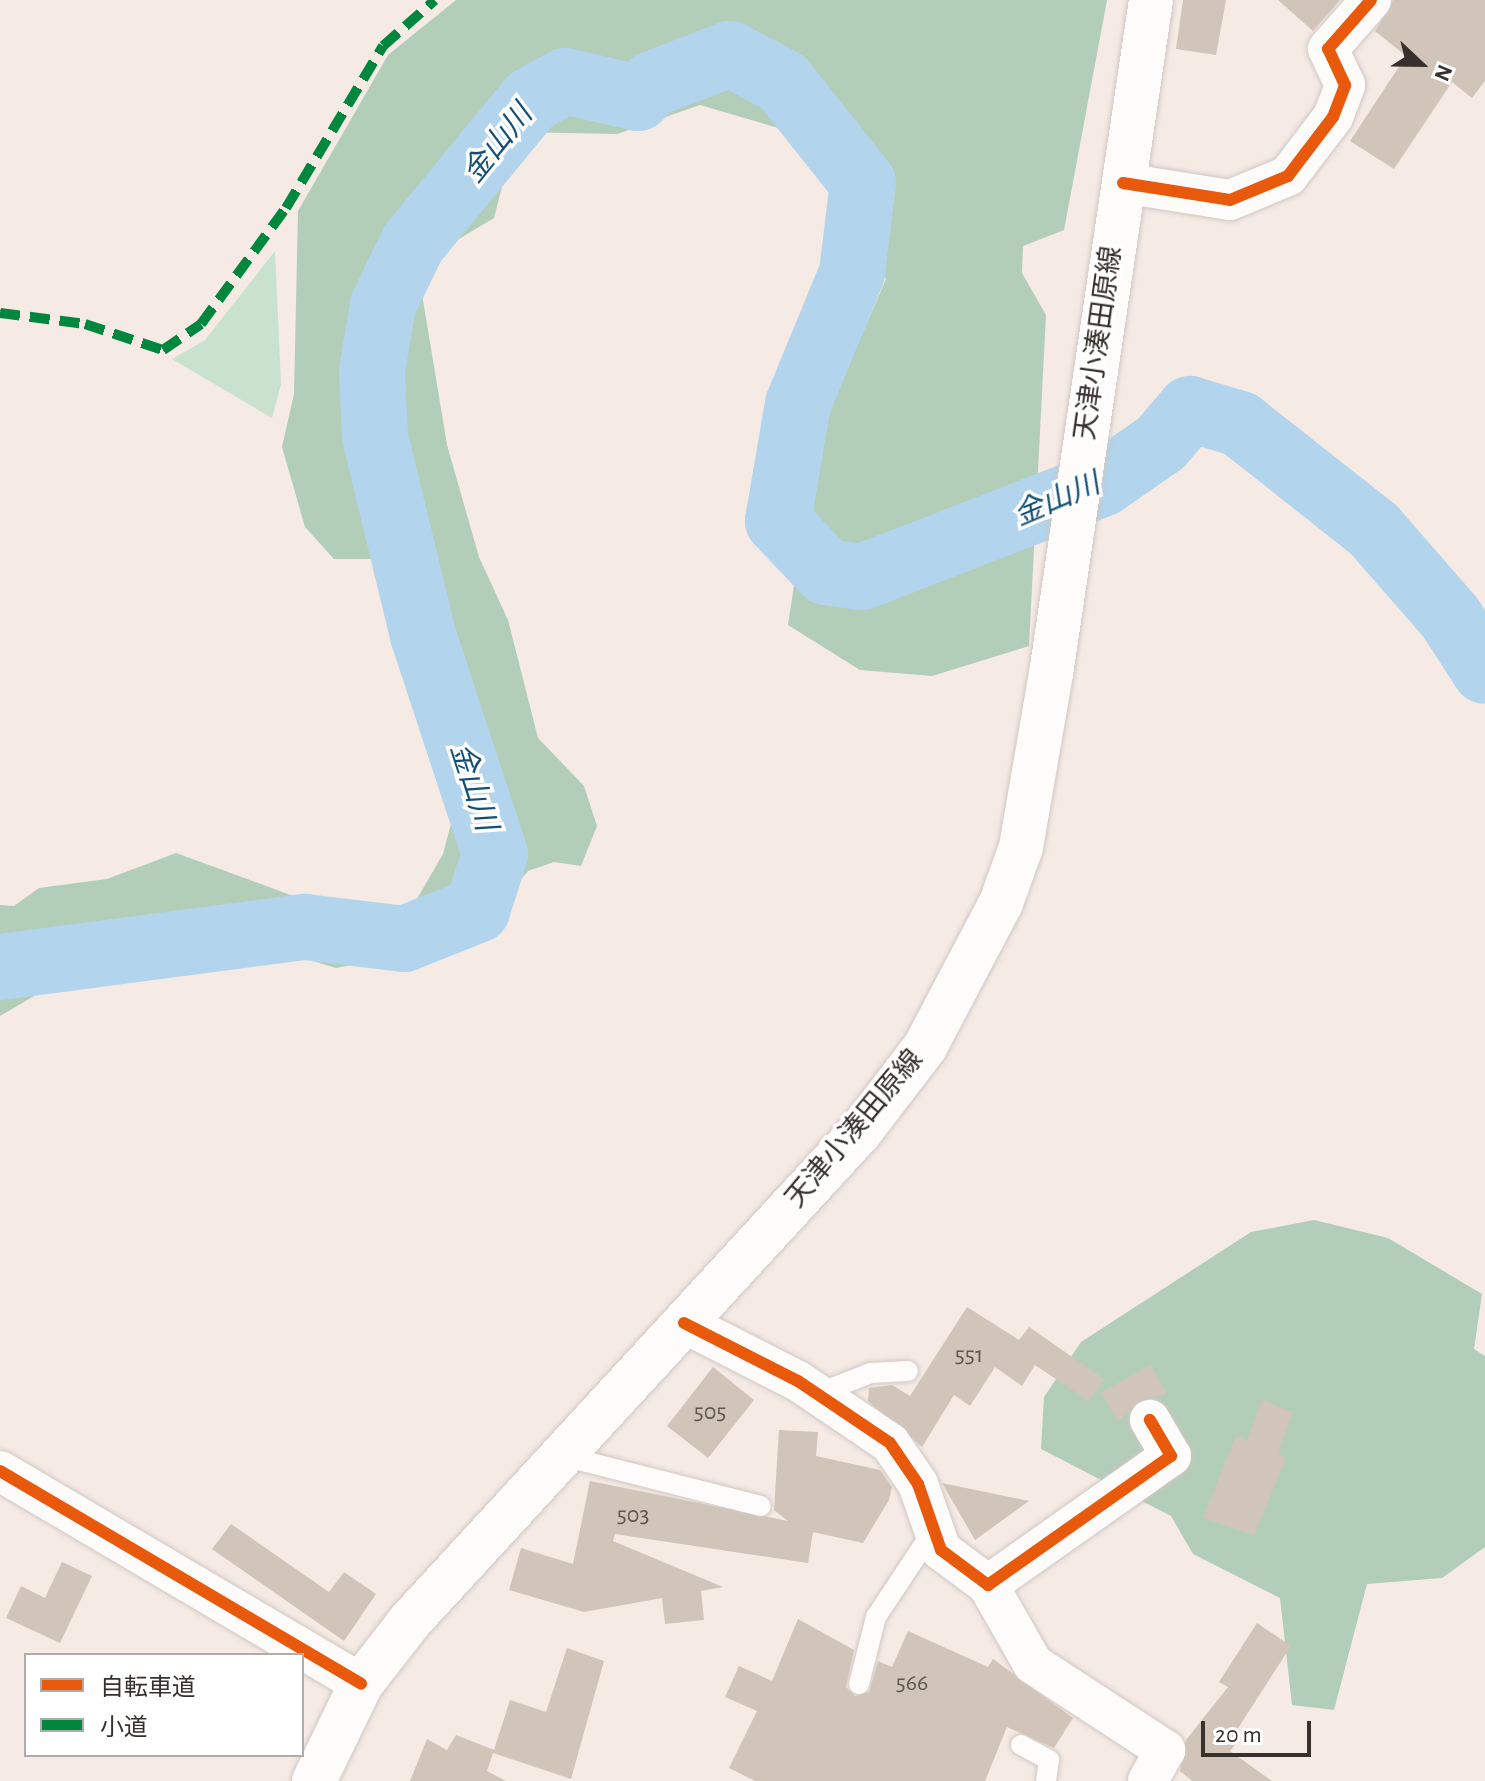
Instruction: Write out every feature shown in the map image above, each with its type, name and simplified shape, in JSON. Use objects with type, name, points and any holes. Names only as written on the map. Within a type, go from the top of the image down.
[{"type":"main road","name":"天津小湊田原線","points":[[314,1781],[361,1684],[563,1456],[860,1132],[925,1047],[967,972],[1021,847],[1151,0]]},
{"type":"street","points":[[1123,183],[1230,200],[1288,176],[1333,117],[1345,85],[1328,49],[1371,0]]},
{"type":"street","points":[[684,1323],[817,1394],[890,1443],[918,1484],[933,1531],[954,1566],[988,1585],[1033,1664],[1165,1750],[1148,1781]]},
{"type":"street","points":[[988,1585],[1177,1465],[1150,1420]]},
{"type":"street","points":[[0,1471],[361,1684]]},
{"type":"lane","points":[[817,1394],[871,1373],[908,1371]]},
{"type":"lane","points":[[563,1456],[761,1506]]},
{"type":"lane","points":[[859,1684],[876,1617],[933,1531]]},
{"type":"lane","points":[[1021,1745],[1049,1760],[1046,1781]]},
{"type":"green space","points":[[456,0],[1107,0],[1064,230],[1023,246],[1022,273],[1046,315],[1029,646],[932,676],[860,670],[788,625],[801,539],[796,487],[886,279],[835,171],[806,136],[700,105],[617,134],[516,132],[494,218],[417,264],[447,445],[479,557],[508,620],[538,738],[584,786],[597,826],[581,866],[554,862],[528,871],[475,934],[439,948],[336,968],[267,947],[217,961],[68,976],[0,1016],[0,905],[14,906],[39,888],[107,879],[176,853],[296,897],[376,907],[414,904],[443,854],[455,809],[446,752],[395,620],[382,559],[334,559],[305,527],[282,447],[294,394],[298,211],[388,55]]},
{"type":"green space","points":[[275,251],[281,384],[272,418],[172,359],[205,340]]},
{"type":"green space","points":[[1314,1220],[1388,1238],[1482,1294],[1474,1349],[1485,1356],[1485,1547],[1442,1578],[1367,1584],[1334,1710],[1292,1705],[1280,1598],[1193,1554],[1171,1516],[1041,1449],[1044,1397],[1081,1342],[1251,1232]]},
{"type":"building","points":[[1183,0],[1226,0],[1216,55],[1176,49]]},
{"type":"building","points":[[1278,0],[1340,0],[1313,31]]},
{"type":"building","points":[[1393,0],[1485,0],[1485,81],[1472,98],[1452,82],[1394,169],[1350,141],[1406,56],[1375,31]]},
{"type":"building","points":[[967,1307],[1019,1340],[1029,1327],[1104,1379],[1089,1401],[1035,1365],[1022,1386],[995,1367],[970,1406],[954,1395],[922,1447],[868,1401],[869,1388],[892,1385],[910,1396]]},
{"type":"building","points":[[1151,1365],[1167,1394],[1139,1400],[1118,1422],[1101,1392]]},
{"type":"building","points":[[713,1367],[754,1400],[708,1458],[667,1426]]},
{"type":"building","points":[[1262,1400],[1293,1412],[1278,1454],[1286,1458],[1254,1535],[1203,1518],[1236,1436],[1247,1441]]},
{"type":"building","points":[[779,1430],[818,1432],[816,1456],[880,1470],[892,1487],[889,1500],[863,1543],[813,1532],[808,1563],[615,1534],[613,1541],[723,1587],[701,1591],[704,1620],[665,1624],[662,1598],[584,1612],[509,1590],[521,1548],[573,1564],[590,1481],[788,1521],[774,1510]]},
{"type":"building","points":[[942,1483],[1029,1501],[975,1540]]},
{"type":"building","points":[[231,1524],[329,1592],[344,1572],[376,1594],[344,1641],[212,1549]]},
{"type":"building","points":[[62,1562],[92,1576],[60,1643],[6,1618],[21,1586],[45,1598]]},
{"type":"building","points":[[798,1619],[854,1650],[846,1687],[855,1696],[869,1692],[878,1661],[892,1667],[908,1631],[988,1667],[993,1659],[1073,1718],[1054,1748],[1007,1727],[985,1781],[755,1781],[729,1768],[757,1711],[725,1697],[739,1666],[772,1681]]},
{"type":"building","points":[[1257,1623],[1291,1646],[1231,1739],[1237,1743],[1230,1751],[1272,1781],[1192,1781],[1180,1771],[1186,1740],[1228,1687],[1219,1682]]},
{"type":"building","points":[[567,1648],[604,1661],[571,1779],[493,1753],[487,1771],[506,1781],[410,1781],[427,1739],[447,1750],[456,1735],[494,1750],[510,1700],[546,1712]]},
{"type":"waterway","name":"金山川","points":[[0,967],[305,927],[404,939],[477,910],[495,854],[423,635],[375,437],[372,371],[383,305],[413,243],[531,100],[565,81],[638,98],[652,84],[730,54],[783,82],[863,183],[852,273],[798,404],[778,521],[826,572],[862,577],[1102,484],[1161,443],[1190,409],[1240,424],[1374,530],[1450,617],[1485,671]]},
{"type":"marked path","points":[[0,313],[85,324],[163,350],[201,324],[286,208],[383,46],[435,0]]},
{"type":"cycle path","points":[[1123,183],[1230,200],[1288,176],[1333,117],[1345,85],[1328,49],[1371,0]]},
{"type":"cycle path","points":[[684,1323],[798,1381],[890,1443],[918,1484],[941,1550],[988,1585],[1171,1456],[1150,1420]]},
{"type":"cycle path","points":[[0,1471],[361,1684]]}]
